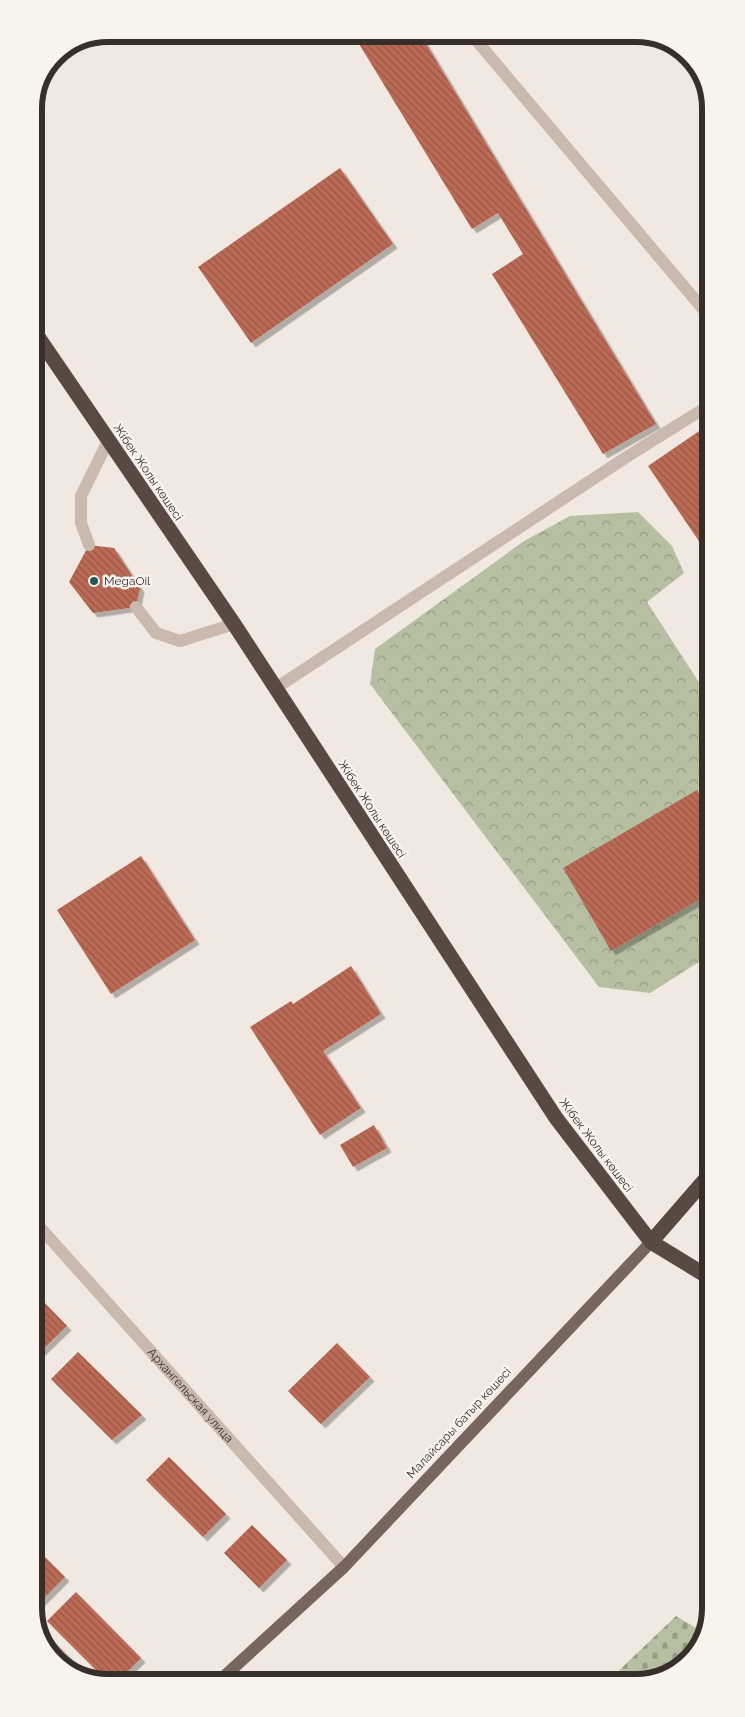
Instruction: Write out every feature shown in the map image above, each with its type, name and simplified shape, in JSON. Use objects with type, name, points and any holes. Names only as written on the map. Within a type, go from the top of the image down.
[{"type":"highway","name":"Жібек Жолы көшесі","points":[[43,344],[234,624],[556,1118],[651,1242],[702,1273]]},
{"type":"highway","name":"Малайсары батыр көшесі","points":[[651,1242],[702,1183]]},
{"type":"main road","name":"Малайсары батыр көшесі","points":[[227,1674],[344,1567],[651,1242]]},
{"type":"street","points":[[479,43],[702,308]]},
{"type":"street","points":[[276,688],[625,458],[702,410]]},
{"type":"street","points":[[89,546],[81,523],[81,496],[108,441]]},
{"type":"street","points":[[136,607],[156,633],[180,641],[234,624]]},
{"type":"street","name":"Архангельская улица","points":[[43,1231],[344,1567]]},
{"type":"green space","points":[[638,512],[672,546],[684,573],[647,602],[702,687],[702,960],[650,993],[599,987],[370,684],[375,649],[524,541],[570,516]]},
{"type":"green space","points":[[676,1616],[699,1630],[689,1649],[666,1668],[645,1674],[615,1674]]},
{"type":"building","points":[[358,43],[425,43],[656,424],[603,454],[492,274],[523,254],[498,213],[472,229]]},
{"type":"building","points":[[340,168],[393,244],[251,343],[198,267]]},
{"type":"building","points":[[702,429],[702,546],[648,466]]},
{"type":"building","points":[[89,545],[114,548],[140,588],[136,607],[93,613],[69,582]]},
{"type":"building","points":[[697,790],[702,799],[702,898],[611,951],[563,868]]},
{"type":"building","points":[[141,856],[195,940],[111,994],[57,910]]},
{"type":"building","points":[[351,966],[381,1014],[323,1051],[361,1108],[320,1135],[250,1027],[291,1001],[293,1004]]},
{"type":"building","points":[[374,1125],[387,1148],[353,1167],[340,1145]]},
{"type":"building","points":[[43,1301],[67,1326],[43,1349]]},
{"type":"building","points":[[337,1343],[370,1377],[321,1424],[288,1391]]},
{"type":"building","points":[[78,1352],[142,1415],[112,1440],[51,1379]]},
{"type":"building","points":[[169,1457],[226,1514],[203,1537],[146,1480]]},
{"type":"building","points":[[252,1525],[287,1560],[259,1588],[224,1553]]},
{"type":"building","points":[[43,1555],[65,1577],[43,1599]]},
{"type":"building","points":[[76,1592],[141,1658],[125,1674],[99,1673],[47,1621]]},
{"type":"place","name":"MegaOil","points":[[94,581]]}]
